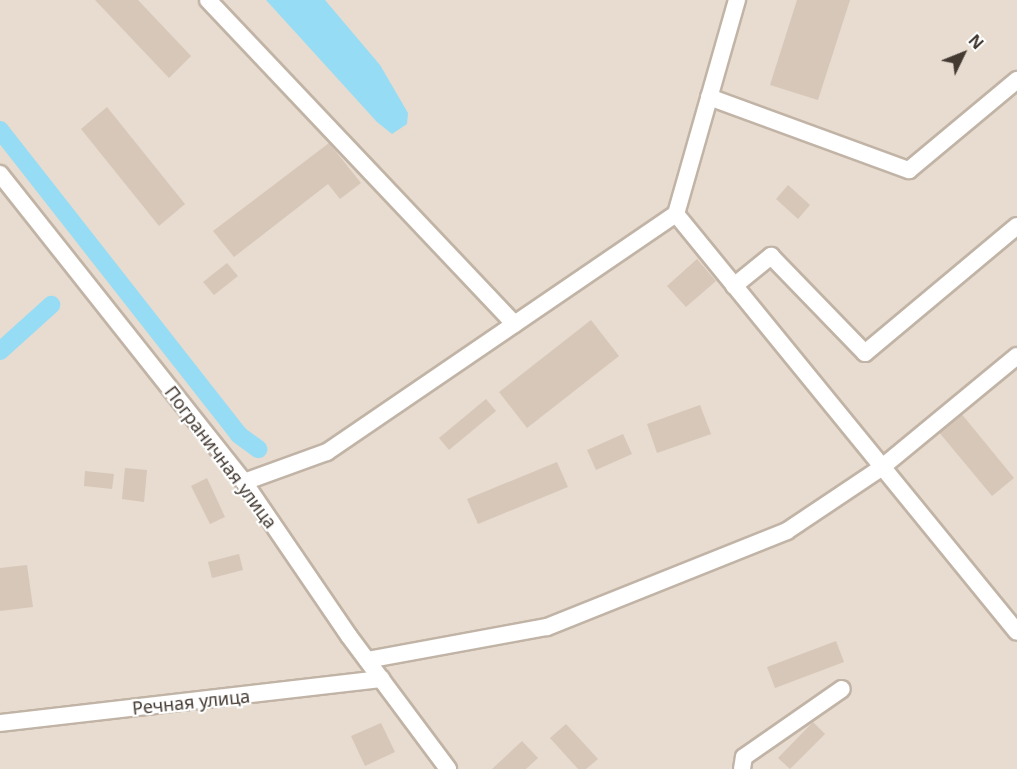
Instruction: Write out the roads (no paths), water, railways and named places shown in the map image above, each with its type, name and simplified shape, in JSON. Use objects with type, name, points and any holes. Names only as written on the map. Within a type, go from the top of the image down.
[{"type":"street","points":[[208,0],[514,324]]},
{"type":"street","points":[[244,482],[327,452],[676,214],[737,0]]},
{"type":"street","points":[[709,97],[909,170],[1017,80]]},
{"type":"street","name":"Пограничная улица","points":[[0,174],[244,482],[367,660],[448,769]]},
{"type":"street","points":[[676,214],[1017,632]]},
{"type":"street","points":[[734,286],[771,256],[865,353],[1017,226]]},
{"type":"street","points":[[367,660],[547,627],[788,531],[881,468],[1017,356]]},
{"type":"street","name":"Речная улица","points":[[0,723],[381,679]]},
{"type":"street","points":[[742,769],[744,758],[842,689]]},
{"type":"water","points":[[266,0],[325,0],[380,65],[408,113],[407,124],[392,134],[377,122]]},
{"type":"waterway","points":[[0,130],[239,435],[258,449]]},
{"type":"waterway","points":[[0,351],[51,305]]}]
